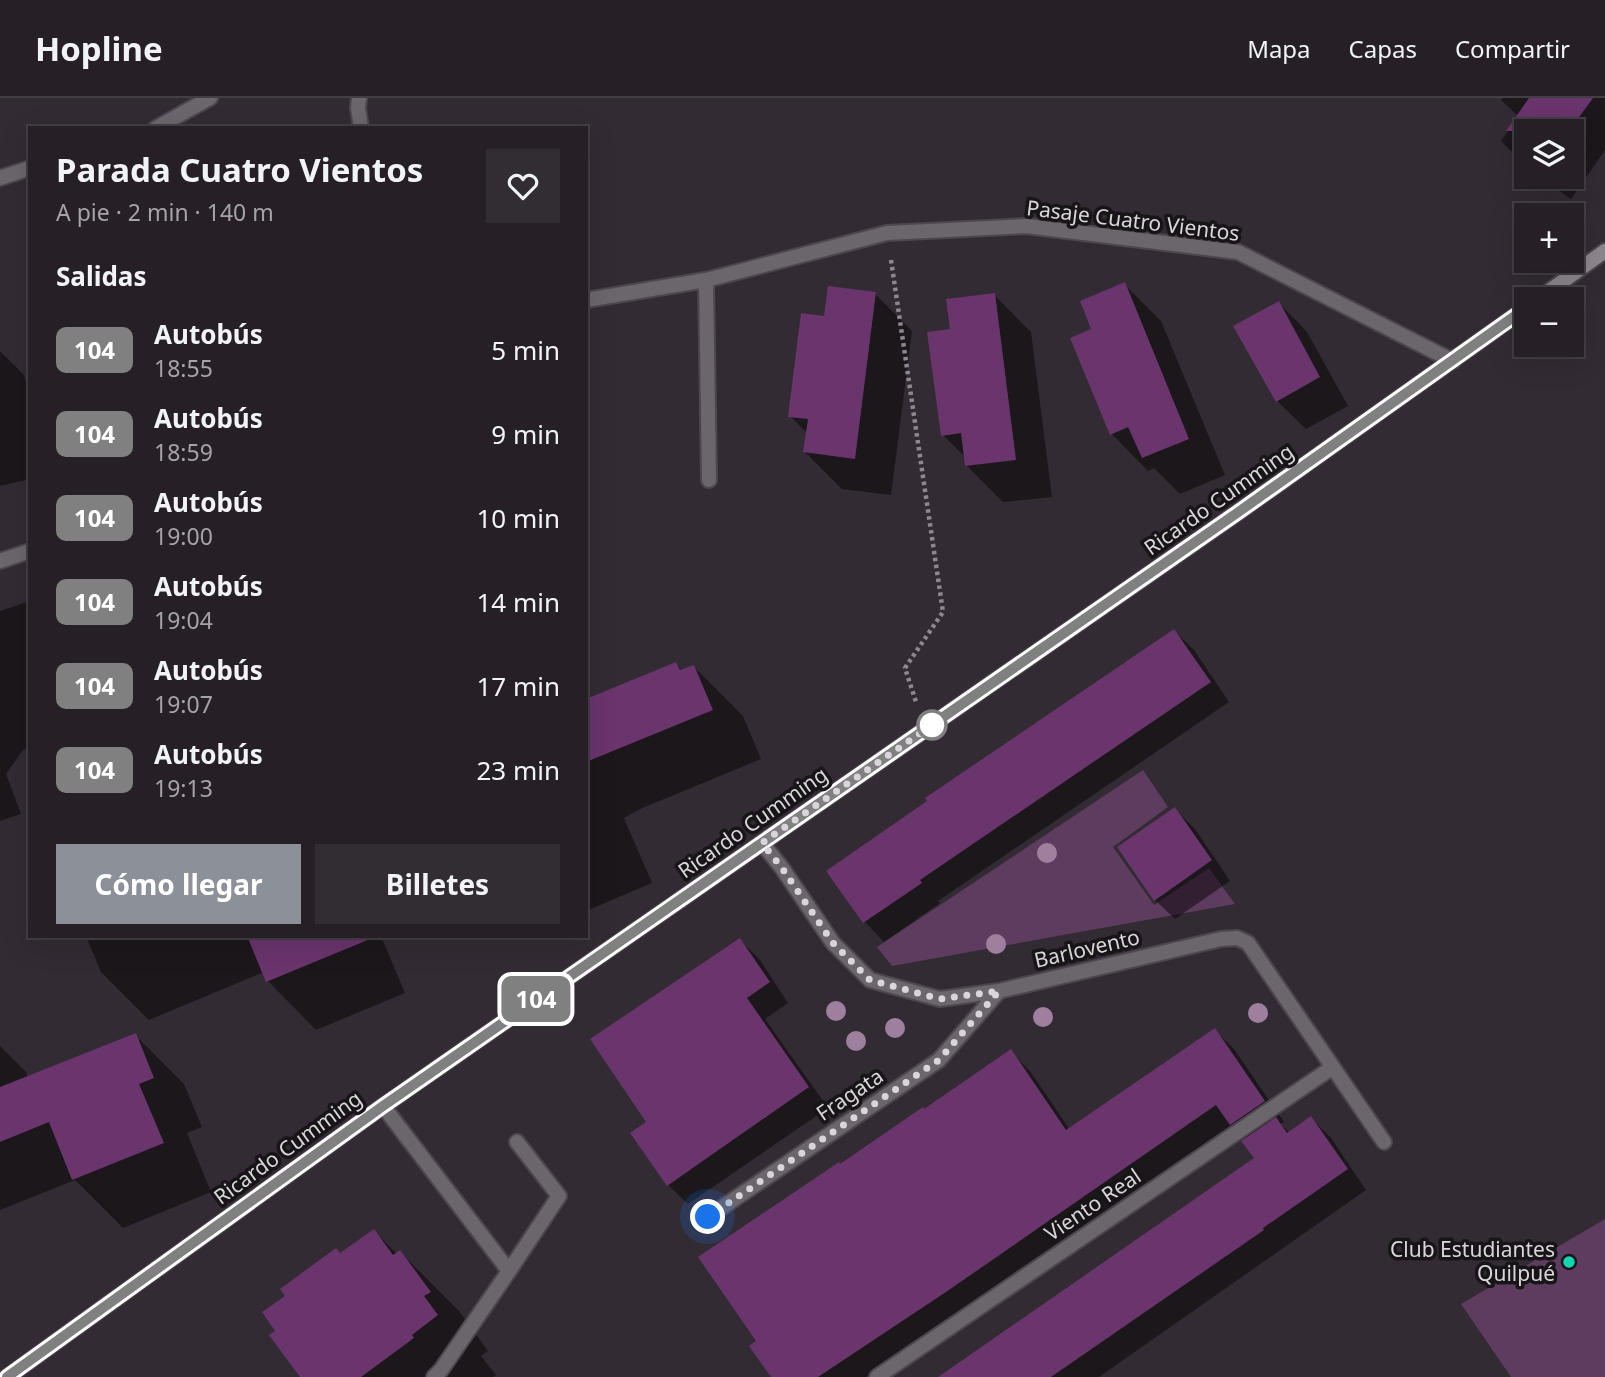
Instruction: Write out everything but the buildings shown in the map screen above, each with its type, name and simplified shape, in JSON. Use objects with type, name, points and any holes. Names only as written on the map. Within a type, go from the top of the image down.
[{"type":"main road","points":[[1555,287],[1605,251]]},
{"type":"main road","name":"Ricardo Cumming","points":[[7,1377],[383,1106],[1514,317]]},
{"type":"street","points":[[160,126],[210,98]]},
{"type":"street","points":[[359,98],[361,126]]},
{"type":"street","points":[[0,178],[28,170]]},
{"type":"street","name":"Pasaje Cuatro Vientos","points":[[588,300],[705,280],[887,233],[1026,226],[1238,252],[1453,361]]},
{"type":"street","points":[[705,280],[709,480]]},
{"type":"street","points":[[0,561],[28,552]]},
{"type":"street","name":"Barlovento","points":[[762,843],[833,943],[870,980],[940,999],[999,991],[1221,939],[1237,938],[1248,943],[1384,1142]]},
{"type":"street","name":"Fragata","points":[[708,1217],[939,1060],[999,991]]},
{"type":"street","name":"Viento Real","points":[[877,1377],[1334,1067]]},
{"type":"street","points":[[383,1106],[509,1271]]},
{"type":"street","points":[[434,1377],[559,1196],[516,1142]]},
{"type":"path","points":[[887,233],[943,612],[905,667],[925,730]]},
{"type":"shaded area","points":[[1143,770],[1168,807],[1113,847],[1154,905],[1209,868],[1235,904],[892,966],[877,947]]},
{"type":"shaded area","name":"Club Estudiantes Quilpué","points":[[1605,1219],[1605,1377],[1511,1377],[1461,1304]]},
{"type":"bus line","name":"104","points":[[7,1377],[383,1106],[1237,513],[1514,317]]},
{"type":"place","name":"Club Estudiantes Quilpué","points":[[1569,1262]]},
{"type":"route","points":[[708,1217],[939,1060],[999,991],[940,999],[870,980],[833,943],[762,843],[932,725]]}]
